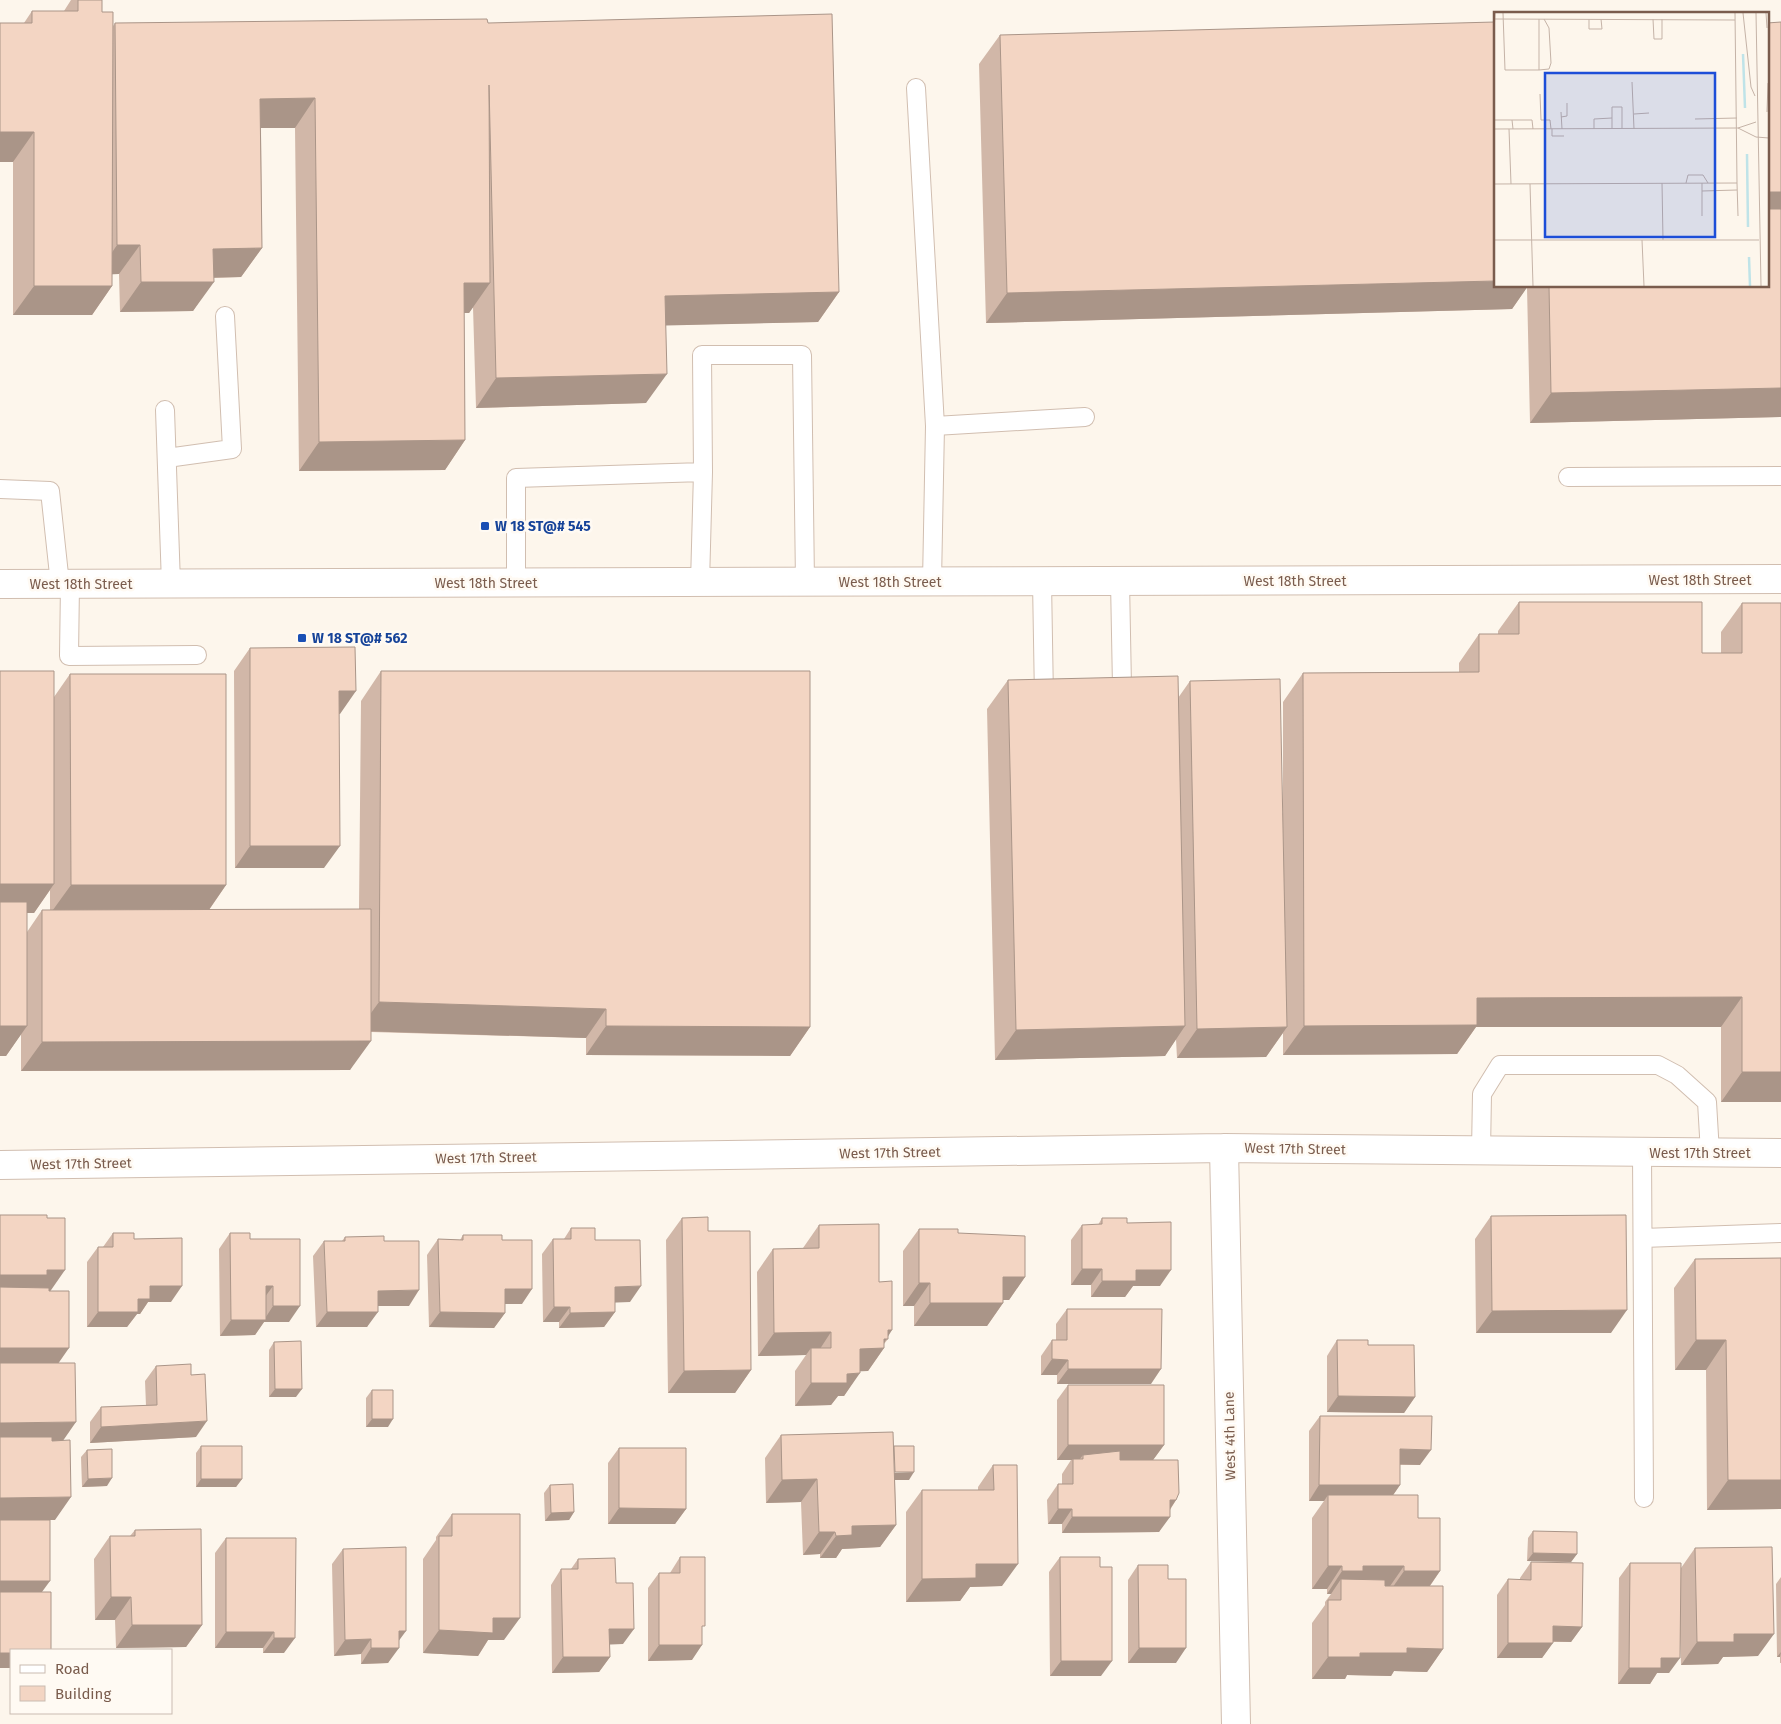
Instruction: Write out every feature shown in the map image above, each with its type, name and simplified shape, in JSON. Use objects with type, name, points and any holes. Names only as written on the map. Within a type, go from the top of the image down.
[{"type":"street","name":"West 18th Street","points":[[0,584],[1781,579]]},
{"type":"street","name":"West 17th Street","points":[[0,1165],[1224,1148],[1781,1153]]},
{"type":"street","name":"West 4th Lane","points":[[1224,1148],[1236,1724]]},
{"type":"lane","points":[[916,88],[935,426],[932,582]]},
{"type":"lane","points":[[167,458],[232,449],[225,316]]},
{"type":"lane","points":[[700,583],[703,472],[702,355],[802,355],[805,582]]},
{"type":"lane","points":[[165,410],[172,584]]},
{"type":"lane","points":[[935,426],[1085,417]]},
{"type":"lane","points":[[516,582],[516,478],[703,472]]},
{"type":"lane","points":[[1568,477],[1781,476]]},
{"type":"lane","points":[[0,489],[50,491],[65,584],[69,656],[197,655]]},
{"type":"lane","points":[[1042,581],[1044,699]]},
{"type":"lane","points":[[1120,581],[1122,687]]},
{"type":"lane","points":[[1480,1151],[1482,1094],[1500,1065],[1658,1065],[1677,1075],[1707,1102],[1710,1153]]},
{"type":"lane","points":[[1642,1153],[1644,1498]]},
{"type":"lane","points":[[1643,1238],[1781,1233]]},
{"type":"building","points":[[78,0],[102,0],[102,12],[113,12],[112,286],[34,286],[34,132],[0,132],[0,23],[32,23],[32,11],[78,11]]},
{"type":"building","points":[[832,14],[839,292],[665,296],[667,374],[496,378],[489,85],[490,283],[464,283],[465,440],[319,442],[315,98],[260,99],[262,248],[213,249],[214,282],[141,282],[140,245],[117,245],[115,23],[487,19],[488,23]]},
{"type":"building","points":[[1494,22],[1494,281],[1007,293],[1000,35]]},
{"type":"building","points":[[1781,22],[1781,192],[1768,192],[1768,23]]},
{"type":"building","points":[[1768,209],[1781,209],[1781,388],[1551,393],[1549,288],[1768,288]]},
{"type":"building","points":[[1519,602],[1702,602],[1702,653],[1742,653],[1742,603],[1781,603],[1781,1072],[1742,1072],[1742,997],[1477,998],[1477,1025],[1304,1026],[1303,673],[1479,672],[1479,634],[1519,634]]},
{"type":"building","points":[[355,647],[356,691],[339,691],[340,846],[250,846],[250,648]]},
{"type":"building","points":[[0,671],[54,671],[54,884],[0,884]]},
{"type":"building","points":[[381,671],[810,671],[810,1027],[606,1026],[606,1009],[379,1002]]},
{"type":"building","points":[[70,674],[226,674],[226,885],[71,885]]},
{"type":"building","points":[[1178,676],[1185,1026],[1016,1030],[1008,680]]},
{"type":"building","points":[[1280,679],[1287,1027],[1197,1029],[1190,681]]},
{"type":"building","points":[[0,902],[27,902],[27,1026],[0,1026]]},
{"type":"building","points":[[371,909],[371,1041],[42,1042],[42,910]]},
{"type":"building","points":[[0,1215],[47,1215],[47,1218],[65,1218],[65,1270],[47,1270],[47,1275],[0,1275]]},
{"type":"building","points":[[1626,1215],[1627,1310],[1492,1311],[1491,1216]]},
{"type":"building","points":[[708,1217],[708,1231],[750,1231],[751,1370],[684,1371],[682,1218]]},
{"type":"building","points":[[1102,1218],[1127,1218],[1127,1223],[1171,1222],[1171,1270],[1136,1270],[1136,1281],[1102,1281],[1102,1269],[1082,1269],[1082,1225],[1102,1224]]},
{"type":"building","points":[[879,1224],[879,1282],[892,1281],[892,1330],[888,1330],[888,1339],[884,1339],[884,1348],[860,1349],[860,1373],[847,1374],[847,1383],[811,1383],[811,1348],[831,1348],[831,1332],[774,1333],[773,1249],[819,1248],[819,1225]]},
{"type":"building","points":[[571,1228],[595,1228],[595,1240],[640,1240],[641,1286],[615,1287],[615,1312],[570,1313],[570,1307],[554,1307],[553,1239],[571,1239]]},
{"type":"building","points":[[919,1229],[958,1229],[958,1233],[1025,1236],[1025,1277],[1003,1277],[1003,1303],[930,1303],[930,1283],[919,1283]]},
{"type":"building","points":[[113,1233],[134,1233],[134,1239],[182,1238],[182,1286],[150,1286],[150,1299],[138,1299],[138,1312],[98,1312],[98,1247],[113,1247]]},
{"type":"building","points":[[230,1233],[250,1233],[250,1239],[300,1239],[300,1306],[273,1306],[273,1286],[266,1286],[266,1320],[231,1320]]},
{"type":"building","points":[[463,1235],[502,1235],[502,1240],[532,1240],[532,1289],[505,1289],[505,1313],[440,1312],[438,1239],[463,1240]]},
{"type":"building","points":[[384,1236],[384,1241],[419,1241],[419,1290],[378,1291],[378,1312],[327,1312],[324,1241],[345,1241],[345,1237]]},
{"type":"building","points":[[1781,1258],[1781,1480],[1728,1480],[1726,1340],[1696,1340],[1695,1259]]},
{"type":"building","points":[[0,1287],[49,1288],[49,1291],[69,1291],[69,1348],[0,1348]]},
{"type":"building","points":[[1067,1309],[1162,1309],[1161,1369],[1068,1369],[1068,1360],[1052,1359],[1052,1340],[1067,1340]]},
{"type":"building","points":[[1337,1340],[1368,1340],[1368,1345],[1414,1345],[1415,1397],[1338,1396]]},
{"type":"building","points":[[301,1341],[302,1389],[275,1389],[274,1342]]},
{"type":"building","points":[[0,1363],[75,1363],[76,1422],[0,1423]]},
{"type":"building","points":[[191,1364],[191,1375],[205,1374],[207,1421],[101,1427],[101,1407],[157,1405],[156,1366]]},
{"type":"building","points":[[1068,1385],[1164,1385],[1164,1445],[1068,1445]]},
{"type":"building","points":[[372,1390],[393,1390],[393,1419],[372,1419]]},
{"type":"building","points":[[1320,1416],[1432,1416],[1431,1450],[1400,1449],[1400,1485],[1319,1485]]},
{"type":"building","points":[[893,1432],[896,1525],[852,1526],[852,1535],[836,1536],[835,1532],[819,1532],[817,1479],[782,1480],[781,1435]]},
{"type":"building","points":[[0,1437],[52,1437],[52,1441],[70,1440],[71,1497],[0,1498]]},
{"type":"building","points":[[201,1446],[242,1446],[242,1479],[201,1479]]},
{"type":"building","points":[[894,1446],[914,1446],[914,1472],[895,1472]]},
{"type":"building","points":[[619,1448],[686,1448],[686,1509],[619,1508]]},
{"type":"building","points":[[112,1449],[112,1478],[88,1479],[87,1450]]},
{"type":"building","points":[[1120,1451],[1120,1460],[1178,1460],[1179,1493],[1176,1500],[1170,1500],[1170,1517],[1072,1517],[1072,1509],[1058,1509],[1058,1484],[1073,1484],[1073,1459],[1083,1459],[1083,1455]]},
{"type":"building","points":[[993,1465],[1017,1465],[1018,1564],[976,1564],[976,1578],[922,1579],[922,1490],[994,1490]]},
{"type":"building","points":[[573,1484],[574,1512],[551,1513],[550,1485]]},
{"type":"building","points":[[1328,1495],[1418,1495],[1418,1518],[1440,1518],[1440,1571],[1404,1571],[1404,1566],[1363,1566],[1363,1571],[1342,1571],[1342,1566],[1328,1566]]},
{"type":"building","points":[[452,1514],[520,1514],[520,1618],[493,1618],[493,1633],[439,1630],[439,1536],[452,1536]]},
{"type":"building","points":[[0,1520],[50,1520],[50,1581],[0,1581]]},
{"type":"building","points":[[201,1529],[202,1625],[132,1625],[131,1597],[111,1597],[110,1536],[135,1536],[135,1530]]},
{"type":"building","points":[[1533,1531],[1577,1532],[1577,1554],[1533,1553]]},
{"type":"building","points":[[226,1538],[296,1538],[295,1638],[274,1638],[274,1632],[226,1632]]},
{"type":"building","points":[[406,1547],[406,1631],[399,1631],[399,1648],[371,1648],[371,1639],[345,1640],[343,1549]]},
{"type":"building","points":[[1772,1547],[1774,1634],[1734,1634],[1734,1642],[1697,1642],[1695,1548]]},
{"type":"building","points":[[680,1557],[705,1557],[705,1626],[702,1626],[702,1645],[659,1645],[659,1573],[680,1573]]},
{"type":"building","points":[[1060,1557],[1100,1557],[1100,1567],[1112,1567],[1112,1661],[1061,1661]]},
{"type":"building","points":[[615,1558],[616,1583],[633,1583],[634,1629],[609,1629],[610,1657],[563,1657],[561,1569],[578,1569],[578,1559]]},
{"type":"building","points":[[1531,1562],[1583,1563],[1582,1627],[1553,1626],[1553,1643],[1508,1643],[1508,1579],[1531,1580]]},
{"type":"building","points":[[1630,1563],[1681,1563],[1680,1658],[1661,1658],[1661,1668],[1629,1668]]},
{"type":"building","points":[[1138,1565],[1168,1565],[1168,1579],[1186,1579],[1186,1648],[1139,1648]]},
{"type":"building","points":[[1341,1579],[1385,1580],[1385,1586],[1443,1586],[1443,1649],[1407,1648],[1407,1653],[1360,1653],[1360,1657],[1328,1657],[1328,1600],[1341,1600]]},
{"type":"building","points":[[0,1592],[51,1592],[51,1649],[10,1649],[10,1653],[0,1653]]},
{"type":"place","name":"W 18 ST@# 545","points":[[485,526]]},
{"type":"place","name":"W 18 ST@# 562","points":[[302,638]]}]
